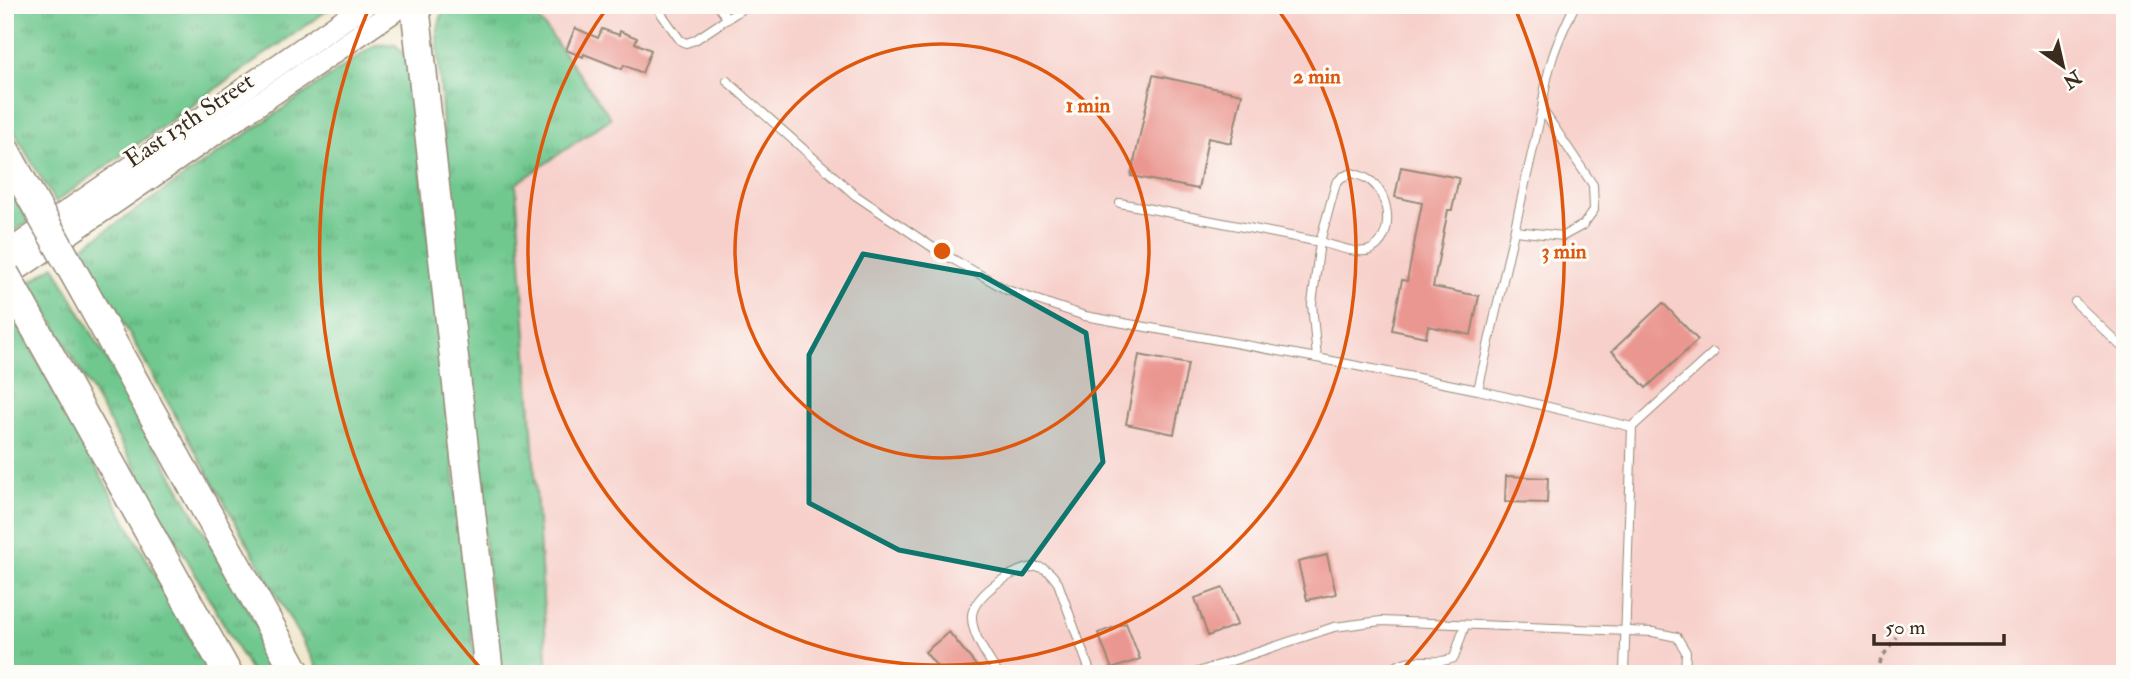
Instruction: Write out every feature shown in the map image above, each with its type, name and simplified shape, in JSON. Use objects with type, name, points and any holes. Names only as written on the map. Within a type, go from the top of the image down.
[{"type":"highway","points":[[415,5],[489,674]]},
{"type":"highway","points":[[5,150],[297,674]]},
{"type":"highway","points":[[5,276],[228,674]]},
{"type":"main road","name":"East 13th Street","points":[[5,254],[365,5]]},
{"type":"main road","name":"East 13th Street","points":[[5,276],[403,5]]},
{"type":"lane","points":[[655,5],[680,40],[686,43],[695,40],[748,5]]},
{"type":"lane","points":[[717,5],[728,19]]},
{"type":"lane","points":[[1478,390],[1516,231],[1542,109],[1545,76],[1575,5]]},
{"type":"lane","points":[[727,81],[855,195],[935,249],[1007,290],[1085,316],[1478,390],[1632,427]]},
{"type":"lane","points":[[1516,231],[1563,236],[1583,225],[1594,210],[1593,185],[1542,109]]},
{"type":"lane","points":[[1120,203],[1320,242],[1361,251],[1370,250],[1378,244],[1388,225],[1381,191],[1371,181],[1352,173],[1336,183],[1320,242],[1312,304],[1317,358]]},
{"type":"lane","points":[[2076,302],[2125,350]]},
{"type":"lane","points":[[1624,674],[1632,427],[1713,353]]},
{"type":"lane","points":[[998,674],[979,641],[972,624],[972,611],[978,597],[1005,578],[1027,568],[1040,567],[1050,572],[1058,583],[1091,674]]},
{"type":"lane","points":[[1192,674],[1334,627],[1381,621],[1653,632],[1677,637],[1686,652],[1685,674]]},
{"type":"lane","points":[[1393,674],[1393,669],[1406,660],[1447,661],[1454,658],[1465,625]]},
{"type":"path","points":[[1878,674],[1881,659],[1896,637]]},
{"type":"highlighted area","points":[[863,254],[981,275],[1086,333],[1103,462],[1022,574],[899,550],[809,503],[809,355]]},
{"type":"shaded area","points":[[529,5],[2125,5],[2125,674],[548,674],[516,184],[611,118]]},
{"type":"green space","points":[[5,5],[335,5],[55,202],[5,116]]},
{"type":"green space","points":[[444,5],[529,5],[611,118],[516,184],[548,674],[499,674],[449,221],[437,33]]},
{"type":"green space","points":[[395,44],[409,60],[476,674],[321,674],[81,248],[375,45]]},
{"type":"green space","points":[[5,180],[29,222],[5,237]]},
{"type":"green space","points":[[54,266],[284,674],[252,674],[30,282]]},
{"type":"green space","points":[[5,302],[23,334],[210,674],[5,674]]},
{"type":"building","points":[[575,28],[598,38],[602,29],[619,35],[620,31],[637,38],[635,43],[651,50],[642,73],[624,65],[622,69],[566,50]]},
{"type":"building","points":[[1153,75],[1242,94],[1231,143],[1208,138],[1198,189],[1131,176]]},
{"type":"building","points":[[1401,167],[1459,178],[1452,210],[1448,210],[1433,287],[1479,296],[1471,335],[1428,326],[1426,337],[1392,330],[1402,280],[1407,281],[1422,203],[1395,197]]},
{"type":"building","points":[[1663,303],[1698,340],[1646,388],[1612,351]]},
{"type":"building","points":[[1139,355],[1188,364],[1174,434],[1126,424]]},
{"type":"building","points":[[1506,476],[1548,478],[1547,503],[1505,502]]},
{"type":"building","points":[[1327,555],[1336,594],[1307,600],[1298,562]]},
{"type":"building","points":[[1223,588],[1237,625],[1208,636],[1195,598]]},
{"type":"building","points":[[1126,623],[1140,659],[1112,669],[1098,633]]},
{"type":"building","points":[[949,632],[983,674],[943,674],[925,652]]}]
